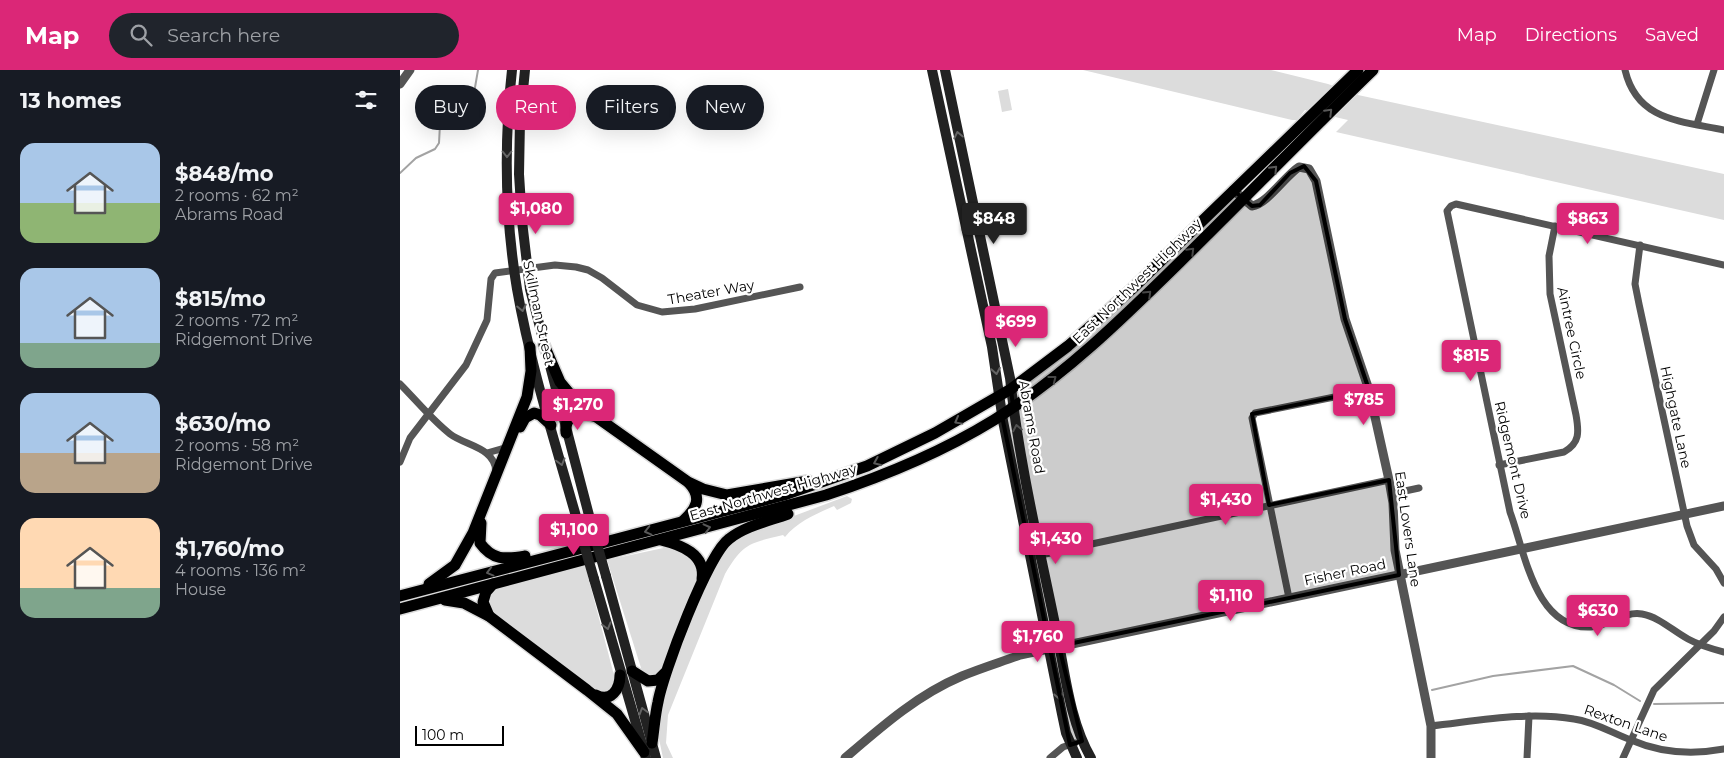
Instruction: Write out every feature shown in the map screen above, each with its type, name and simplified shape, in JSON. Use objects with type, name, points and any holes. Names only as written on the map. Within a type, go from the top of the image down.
[{"type":"main road","name":"Skillman Street","points":[[512,70],[508,114],[507,174],[514,269],[530,347],[620,675],[647,751],[656,758]]},
{"type":"main road","name":"Skillman Street","points":[[525,70],[520,120],[519,174],[527,268],[566,433],[632,671],[647,751]]},
{"type":"main road","name":"Abrams Road","points":[[932,70],[956,185],[1011,389],[1042,555],[1054,647],[1070,745],[1076,758]]},
{"type":"main road","name":"Abrams Road","points":[[945,70],[968,182],[1002,414],[1031,556],[1054,647],[1082,741],[1090,758]]},
{"type":"main road","name":"East Northwest Highway","points":[[1351,84],[1358,70]]},
{"type":"main road","name":"East Northwest Highway","points":[[400,596],[682,522],[829,480],[904,450],[1000,396],[1068,346],[1152,270],[1233,190],[1300,134],[1351,84],[1373,70]]},
{"type":"main road","name":"East Northwest Highway","points":[[400,609],[826,495],[854,486],[932,453],[1013,407],[1078,358],[1162,280],[1244,199],[1300,134]]},
{"type":"main road","points":[[507,174],[519,174]]},
{"type":"main road","points":[[956,185],[968,182]]},
{"type":"main road","points":[[1152,270],[1162,280]]},
{"type":"main road","points":[[544,345],[563,386],[595,416],[688,482],[695,489],[698,500],[694,510],[682,522]]},
{"type":"main road","points":[[421,590],[455,565],[473,533],[527,397],[530,347]]},
{"type":"main road","points":[[551,425],[537,413],[525,418],[479,526],[479,536],[486,550],[502,560],[529,555],[551,556]]},
{"type":"main road","points":[[566,433],[566,423],[573,415],[583,413],[595,416]]},
{"type":"main road","points":[[849,472],[854,486]]},
{"type":"main road","points":[[688,482],[703,489],[728,495],[806,481],[829,480]]},
{"type":"main road","points":[[647,751],[666,671],[716,553],[729,539],[750,528],[812,505],[826,495]]},
{"type":"main road","points":[[659,540],[679,544],[697,558],[703,573],[698,593]]},
{"type":"main road","points":[[489,616],[483,602],[486,592],[493,584]]},
{"type":"main road","points":[[438,599],[458,601],[489,616],[617,714],[647,751]]},
{"type":"main road","points":[[632,671],[652,681],[658,680],[666,671]]},
{"type":"main road","points":[[587,690],[599,697],[610,696],[619,689],[620,675]]},
{"type":"street","points":[[400,84],[410,70]]},
{"type":"street","points":[[1626,70],[1631,90],[1648,109],[1662,116],[1724,130]]},
{"type":"street","points":[[1697,124],[1714,70]]},
{"type":"street","name":"East Lovers Lane","points":[[1244,199],[1252,206],[1260,205],[1299,166],[1309,169],[1316,181],[1350,335],[1369,390],[1391,494],[1395,550],[1399,575],[1431,726],[1431,758]]},
{"type":"street","points":[[1233,190],[1244,199]]},
{"type":"street","name":"Ridgemont Drive","points":[[1554,226],[1456,204],[1450,206],[1447,211],[1510,512],[1539,593],[1546,605],[1560,619],[1580,627],[1593,627],[1626,615],[1644,614],[1700,645],[1724,652]]},
{"type":"street","points":[[1554,226],[1724,265]]},
{"type":"street","name":"Aintree Circle","points":[[1500,465],[1564,452],[1573,447],[1578,439],[1579,431],[1576,415],[1550,294],[1548,256],[1554,226]]},
{"type":"street","name":"Highgate Lane","points":[[1640,245],[1636,269],[1636,291],[1684,514],[1694,544],[1724,583]]},
{"type":"street","name":"Theater Way","points":[[429,414],[466,365],[481,336],[489,309],[491,279],[500,271],[555,265],[588,270],[637,304],[662,312],[695,309],[800,287]]},
{"type":"street","points":[[400,384],[449,434],[488,453],[495,462],[496,476]]},
{"type":"street","points":[[1289,598],[1252,418],[1255,414],[1369,390]]},
{"type":"street","points":[[400,462],[410,438],[429,414]]},
{"type":"street","points":[[488,453],[508,447]]},
{"type":"street","points":[[1031,556],[1388,480]]},
{"type":"street","points":[[1391,494],[1419,488]]},
{"type":"street","name":"Fisher Road","points":[[845,758],[884,724],[934,690],[983,668],[1054,647],[1724,506]]},
{"type":"street","points":[[1623,758],[1654,690],[1714,631],[1724,617]]},
{"type":"street","points":[[1527,758],[1529,716]]},
{"type":"street","name":"Rexton Lane","points":[[1431,726],[1529,716],[1575,719],[1602,727],[1631,740],[1665,751],[1708,755],[1724,749]]},
{"type":"street","points":[[1050,758],[1070,745],[1082,741]]},
{"type":"highlighted area","points":[[1304,166],[1316,181],[1345,319],[1369,390],[1252,414],[1269,505],[1389,480],[1399,575],[1059,646],[1082,741],[1070,745],[1003,421],[1002,414],[1013,407],[1011,389],[1131,290],[1233,190],[1252,206],[1260,205],[1290,173]]},
{"type":"shaded area","points":[[1083,70],[1271,70],[1328,84],[1358,95],[1724,174],[1724,220],[1336,132],[1348,120],[1305,110],[1297,120],[1292,120]]},
{"type":"shaded area","points":[[1008,89],[1012,110],[1002,112],[998,91]]},
{"type":"shaded area","points":[[847,496],[852,499],[851,503],[837,510],[834,506],[814,515],[795,527],[785,537],[783,535],[748,546],[731,564],[725,574],[668,715],[666,743],[673,758],[663,758],[659,739],[658,705],[711,569],[733,539]]},
{"type":"shaded area","points":[[668,547],[682,553],[694,565],[696,571],[695,587],[661,672],[651,677],[642,671],[607,560]]},
{"type":"shaded area","points":[[585,565],[615,679],[608,691],[602,692],[599,692],[489,612],[485,597],[491,590]]},
{"type":"waterway","points":[[400,173],[416,158],[435,149],[439,143],[440,124],[443,119],[461,113],[473,99],[478,70]]},
{"type":"waterway","points":[[1432,690],[1493,676],[1573,666],[1614,685],[1640,701]]},
{"type":"waterway","points":[[1654,704],[1724,703]]}]
